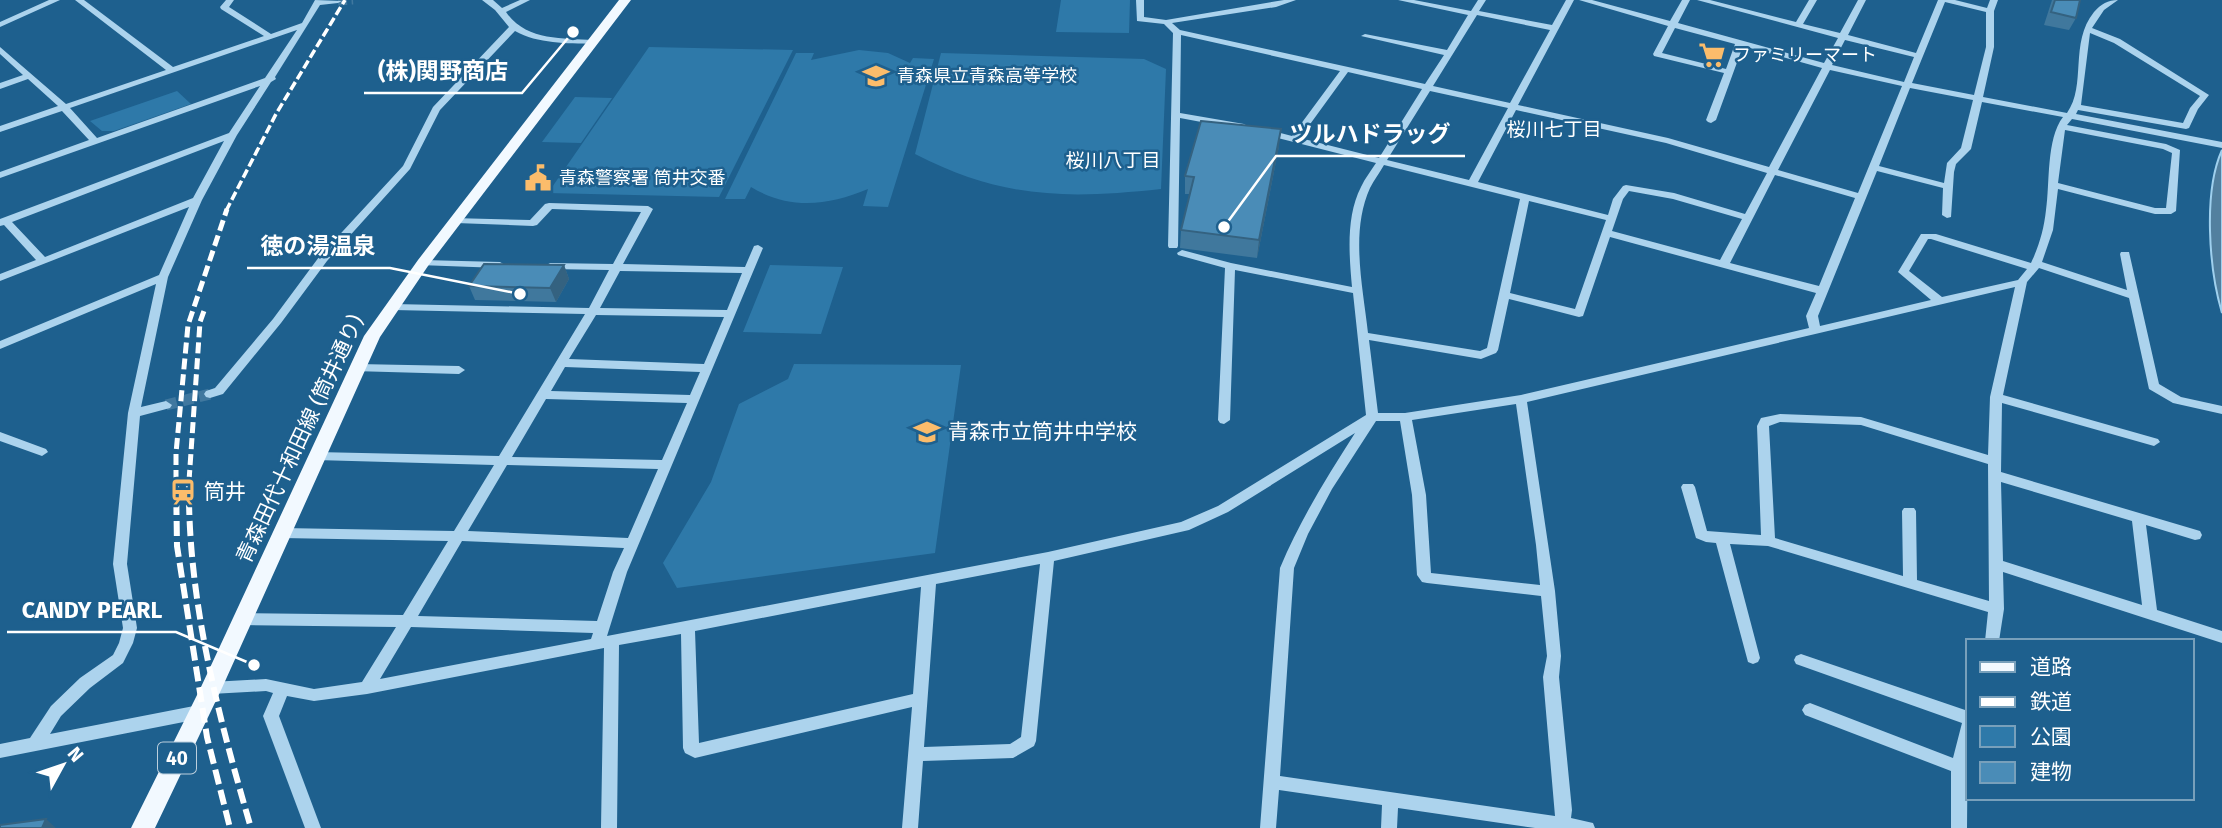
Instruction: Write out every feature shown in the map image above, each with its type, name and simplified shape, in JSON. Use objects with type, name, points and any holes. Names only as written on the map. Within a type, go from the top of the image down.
[{"type":"main road","name":"青森田代十和田線 (筒井通り)","points":[[143,828],[211,688],[372,336],[456,220],[625,0]]},
{"type":"street","points":[[0,25],[56,0]]},
{"type":"street","points":[[79,0],[172,70]]},
{"type":"street","points":[[212,0],[227,4],[270,37]]},
{"type":"street","points":[[486,0],[502,11],[514,27],[551,38],[593,42]]},
{"type":"street","points":[[502,11],[526,0]]},
{"type":"street","points":[[1140,0],[1140,19],[1166,22],[1276,5],[1292,0]]},
{"type":"street","points":[[1402,0],[1554,28]]},
{"type":"street","points":[[1268,828],[1287,568],[1301,534],[1372,417],[1358,291],[1356,218],[1364,188],[1379,162],[1482,0]]},
{"type":"street","points":[[1472,184],[1570,0]]},
{"type":"street","points":[[1583,0],[1828,67],[1978,100],[2177,152],[2171,211],[2155,211],[2053,185]]},
{"type":"street","points":[[1686,0],[1657,54],[1729,72]]},
{"type":"street","points":[[1700,0],[1919,56]]},
{"type":"street","points":[[1798,25],[1813,0]]},
{"type":"street","points":[[1724,263],[1862,0]]},
{"type":"street","points":[[1815,329],[1812,316],[1944,0],[1990,11]]},
{"type":"street","points":[[1947,215],[1950,167],[1966,149],[1990,47],[1990,11],[1994,0]]},
{"type":"street","points":[[2093,0],[2110,2]]},
{"type":"street","points":[[36,743],[56,711],[85,683],[118,659],[126,643],[130,628],[120,564],[134,413],[163,276],[197,200],[232,135],[272,79],[318,1],[338,1]]},
{"type":"street","points":[[1992,639],[1997,609],[1998,565],[1994,468],[1996,397],[2022,282],[2036,266],[2044,246],[2064,123],[2076,107],[2087,29],[2094,14],[2110,2]]},
{"type":"street","points":[[1166,22],[1177,32],[1668,141],[1861,197]]},
{"type":"street","points":[[0,129],[306,25]]},
{"type":"street","points":[[210,394],[219,391],[241,366],[323,259],[407,167],[436,109],[514,27]]},
{"type":"street","points":[[2076,107],[2186,126],[2194,108],[2205,95],[2117,41],[2087,29]]},
{"type":"street","points":[[1177,32],[1175,115],[1178,250],[1230,266],[1358,291]]},
{"type":"street","points":[[1365,36],[1448,53]]},
{"type":"street","points":[[1711,120],[1740,43]]},
{"type":"street","points":[[0,50],[64,107],[95,141]]},
{"type":"street","points":[[1294,139],[1346,69]]},
{"type":"street","points":[[0,86],[29,76]]},
{"type":"street","points":[[0,175],[272,79]]},
{"type":"street","points":[[1175,115],[1211,119],[1612,219]]},
{"type":"street","points":[[2064,123],[2222,145]]},
{"type":"street","points":[[43,261],[3,222],[232,135]]},
{"type":"street","points":[[1873,167],[1949,187]]},
{"type":"street","points":[[1505,295],[1579,314],[1621,193],[1631,188],[1674,196],[1748,218]]},
{"type":"street","points":[[1364,336],[1481,355],[1492,350],[1525,198]]},
{"type":"street","points":[[0,278],[197,200]]},
{"type":"street","points":[[367,688],[562,363],[648,209],[549,206],[533,223],[456,220]]},
{"type":"street","points":[[1608,233],[1823,291]]},
{"type":"street","points":[[1941,302],[1903,272],[1925,236],[2133,296]]},
{"type":"street","points":[[608,828],[603,637],[633,543],[758,248]]},
{"type":"street","points":[[2125,254],[2153,386],[2177,400],[2222,410]]},
{"type":"street","points":[[424,263],[510,265]]},
{"type":"street","points":[[538,266],[749,270]]},
{"type":"street","points":[[1224,420],[1230,266]]},
{"type":"street","points":[[0,345],[163,276]]},
{"type":"street","points":[[211,688],[251,684],[314,695],[367,688],[603,637],[688,625],[1048,557],[1196,522],[1223,509],[1372,417],[1405,417],[1521,399],[2022,282]]},
{"type":"street","points":[[393,307],[731,314]]},
{"type":"street","points":[[562,363],[708,368]]},
{"type":"street","points":[[357,368],[459,370]]},
{"type":"street","points":[[543,394],[695,399]]},
{"type":"street","points":[[1996,397],[2154,442]]},
{"type":"street","points":[[1521,399],[1555,656],[1551,677],[1564,810],[1561,826]]},
{"type":"street","points":[[134,413],[166,405]]},
{"type":"street","points":[[1405,417],[1419,495],[1424,575],[1427,578],[1548,591]]},
{"type":"street","points":[[1768,541],[1763,426],[1765,421],[1780,418],[1861,421],[2138,518],[2195,535]]},
{"type":"street","points":[[0,436],[41,452]]},
{"type":"street","points":[[316,456],[666,465]]},
{"type":"street","points":[[1688,487],[1701,534],[1722,539],[1768,541],[1997,609]]},
{"type":"street","points":[[1909,511],[1910,583]]},
{"type":"street","points":[[2138,518],[2150,614]]},
{"type":"street","points":[[282,533],[633,543]]},
{"type":"street","points":[[1722,539],[1753,658]]},
{"type":"street","points":[[915,754],[1013,751],[1028,741],[1048,557]]},
{"type":"street","points":[[1998,565],[2222,637]]},
{"type":"street","points":[[909,828],[929,580]]},
{"type":"street","points":[[242,619],[405,621],[603,637]]},
{"type":"street","points":[[688,625],[691,748],[695,751],[919,699]]},
{"type":"street","points":[[1801,660],[1966,717]]},
{"type":"street","points":[[283,688],[271,716],[313,828]]},
{"type":"street","points":[[1810,710],[1959,766]]},
{"type":"street","points":[[0,751],[199,712]]},
{"type":"street","points":[[1959,828],[1959,766],[1966,736]]},
{"type":"street","points":[[1272,782],[1587,828]]},
{"type":"street","points":[[1389,828],[1390,801]]},
{"type":"green space","points":[[1061,0],[1130,0],[1129,33],[1056,32]]},
{"type":"green space","points":[[649,47],[793,50],[719,197],[548,193]]},
{"type":"green space","points":[[859,50],[888,53],[910,63],[913,58],[934,59],[888,207],[863,206],[868,189],[838,199],[809,203],[780,199],[751,187],[745,199],[725,199],[796,53],[814,53],[811,60]]},
{"type":"green space","points":[[941,53],[1144,59],[1166,69],[1161,189],[1095,194],[1035,192],[977,180],[915,154]]},
{"type":"green space","points":[[177,91],[191,104],[114,131],[102,131],[90,121]]},
{"type":"green space","points":[[575,97],[612,98],[581,143],[542,142]]},
{"type":"green space","points":[[770,265],[843,267],[821,334],[743,332]]},
{"type":"green space","points":[[794,364],[961,365],[935,553],[677,588],[663,563],[711,482],[739,404],[788,379]]},
{"type":"shaded area","points":[[2222,150],[2222,313],[2211,253],[2210,208],[2216,167]]},
{"type":"building","points":[[2055,0],[2080,0],[2076,18],[2051,12]]},
{"type":"building","points":[[1201,121],[1281,129],[1259,240],[1181,230],[1194,177],[1185,176]]},
{"type":"building","points":[[484,264],[564,265],[550,288],[469,286]]},
{"type":"building","points":[[46,819],[42,828],[0,828],[0,825]]},
{"type":"tunnel","points":[[338,1],[353,0]]},
{"type":"tunnel","points":[[166,405],[210,394]]},
{"type":"railway","points":[[227,209],[276,114],[345,0]]},
{"type":"railway","points":[[176,479],[188,325],[227,209]]},
{"type":"railway","points":[[189,481],[200,322],[205,308]]},
{"type":"railway","points":[[176,479],[177,546],[207,737],[230,828]]},
{"type":"railway","points":[[189,481],[193,568],[199,612],[216,699],[251,828]]},
{"type":"place","name":"(株)関野商店","points":[[573,32]]},
{"type":"place","name":"ファミリーマート","points":[[1712,55]]},
{"type":"place","name":"青森県立青森高等学校","points":[[876,76]]},
{"type":"place","name":"青森警察署 筒井交番","points":[[538,178]]},
{"type":"place","name":"ツルハドラッグ","points":[[1224,227]]},
{"type":"place","name":"徳の湯温泉","points":[[520,294]]},
{"type":"place","name":"青森市立筒井中学校","points":[[927,432]]},
{"type":"place","name":"筒井","points":[[183,492]]},
{"type":"place","name":"CANDY PEARL","points":[[254,665]]},
{"type":"district","name":"桜川七丁目","points":[[1554,129]]},
{"type":"district","name":"桜川八丁目","points":[[1113,160]]}]
